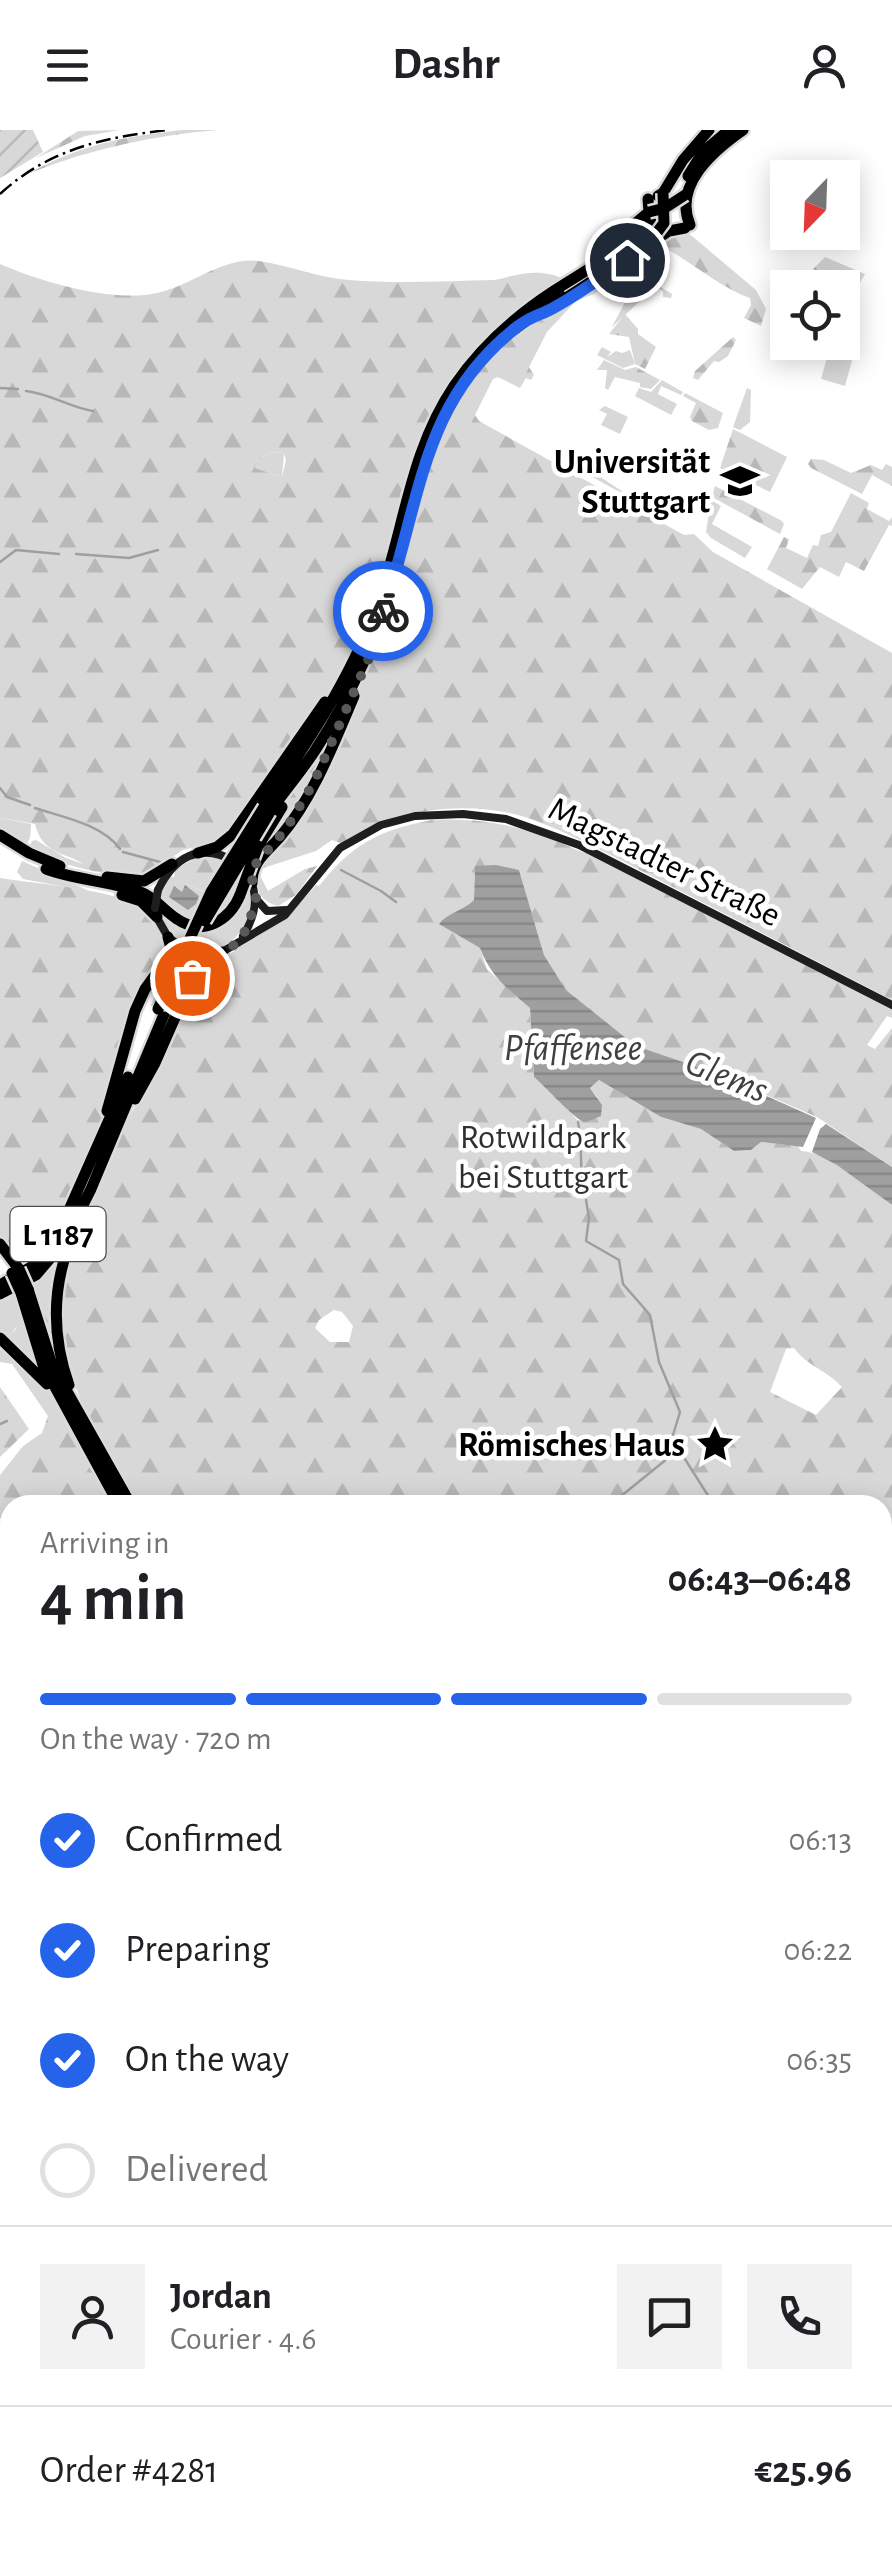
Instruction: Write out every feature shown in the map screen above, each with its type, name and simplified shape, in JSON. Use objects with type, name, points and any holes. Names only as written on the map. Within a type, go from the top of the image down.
[{"type":"highway","points":[[46,869],[140,892],[192,926],[208,926],[233,909],[258,846],[350,690],[392,585],[420,474],[442,420],[484,358],[539,312],[632,248],[710,130]]},
{"type":"highway","points":[[649,243],[662,226],[663,201],[692,158],[718,130]]},
{"type":"highway","points":[[663,201],[731,130]]},
{"type":"highway","points":[[92,1163],[218,895],[344,684],[384,582],[417,459],[439,411],[483,350],[550,294],[562,276],[622,237],[743,130]]},
{"type":"highway","points":[[539,312],[649,243],[683,227],[685,208],[663,201]]},
{"type":"highway","points":[[252,883],[257,861],[286,829],[333,744],[375,644],[378,624]]},
{"type":"highway","points":[[198,853],[218,847],[233,834],[362,643]]},
{"type":"highway","points":[[267,809],[300,772]]},
{"type":"highway","points":[[0,838],[48,862],[124,880],[149,880],[172,864]]},
{"type":"highway","points":[[0,838],[74,884],[136,899],[156,913]]},
{"type":"highway","points":[[92,1163],[135,1011],[172,952],[168,936]]},
{"type":"highway","name":"L 1187","points":[[67,1401],[56,1306],[60,1274],[80,1213],[118,1123],[155,1063],[185,993],[201,964],[222,952]]},
{"type":"highway","points":[[118,1123],[161,1011]]},
{"type":"highway","name":"L 1187","points":[[0,1285],[26,1271],[47,1250],[92,1163]]},
{"type":"highway","name":"L 1187","points":[[0,1294],[30,1280],[47,1265],[80,1213]]},
{"type":"highway","points":[[0,1244],[24,1291],[67,1401],[120,1495]]},
{"type":"highway","points":[[0,1255],[15,1271]]},
{"type":"highway","points":[[0,1338],[67,1401]]},
{"type":"main road","name":"Magstadter Straße","points":[[240,940],[280,919],[348,844],[381,825],[420,815],[478,815],[529,824],[580,845],[892,1005]]},
{"type":"main road","points":[[222,952],[193,952],[168,936],[156,913],[158,890],[172,864],[198,853],[214,853],[233,860],[252,883],[262,908],[280,913],[291,908]]},
{"type":"main road","points":[[240,940],[252,919],[256,898]]},
{"type":"main road","name":"L 1187","points":[[222,952],[240,940]]},
{"type":"green space","points":[[0,130],[33,130],[43,152],[0,178]]},
{"type":"green space","points":[[120,130],[85,136],[36,158],[78,131]]},
{"type":"green space","points":[[182,130],[219,130],[123,144],[30,173],[103,143]]},
{"type":"green space","points":[[670,232],[686,232],[756,290],[766,309],[761,326],[744,318],[750,298],[667,249],[647,277],[635,268],[576,301],[547,332],[529,367],[534,375],[531,380],[526,378],[520,388],[498,377],[493,379],[475,415],[479,421],[684,535],[694,534],[713,552],[892,653],[892,1000],[591,845],[518,815],[473,808],[427,811],[382,823],[343,844],[332,840],[316,851],[254,871],[225,835],[215,842],[183,850],[144,876],[92,871],[45,844],[35,824],[0,818],[0,264],[56,284],[120,295],[157,293],[245,261],[367,281],[495,280],[542,273],[584,290]],"holes":[[[272,452],[284,453],[282,477],[255,468],[258,460]]]},
{"type":"green space","points":[[825,257],[856,270],[815,270]]},
{"type":"green space","points":[[649,283],[672,294],[671,298],[663,297],[663,291],[655,287],[612,327],[626,300]]},
{"type":"green space","points":[[625,314],[638,334],[656,347],[645,369],[635,364],[629,337],[609,334]]},
{"type":"green space","points":[[733,337],[736,340],[728,356],[714,361],[698,380],[693,378],[695,371]]},
{"type":"green space","points":[[602,347],[611,352],[607,357],[616,351],[630,350],[635,364],[623,368],[597,355]]},
{"type":"green space","points":[[604,360],[625,370],[636,367],[660,380],[651,389],[615,377],[608,390],[607,370],[597,370]]},
{"type":"green space","points":[[826,360],[852,360],[845,386],[821,379]]},
{"type":"green space","points":[[662,380],[683,392],[681,395],[661,386],[658,394],[677,404],[671,415],[635,396],[639,388],[651,392]]},
{"type":"green space","points":[[747,388],[751,390],[750,422],[740,430],[733,427]]},
{"type":"green space","points":[[685,393],[723,413],[718,428],[709,430],[692,421],[696,403],[683,396]]},
{"type":"green space","points":[[605,406],[628,417],[620,434],[601,425],[607,414],[599,410]]},
{"type":"green space","points":[[733,429],[787,457],[770,492],[720,468]]},
{"type":"green space","points":[[272,452],[284,453],[282,477],[255,468],[258,460]]},
{"type":"green space","points":[[811,459],[824,460],[851,473],[871,465],[882,470],[886,464],[892,467],[892,486],[872,475],[862,494],[811,468]]},
{"type":"green space","points":[[608,463],[602,478],[640,503],[579,470],[582,464],[601,474]]},
{"type":"green space","points":[[715,486],[782,521],[780,534],[712,497]]},
{"type":"green space","points":[[851,493],[869,503],[867,509],[889,521],[892,517],[892,526],[889,525],[864,571],[846,562],[839,577],[820,567],[802,589],[767,569],[784,537],[789,539],[786,548],[807,558],[813,545],[818,546],[821,535],[831,532]]},
{"type":"green space","points":[[711,500],[721,506],[712,524],[752,547],[745,558],[706,532]]},
{"type":"green space","points":[[0,818],[31,824],[25,847],[0,832]]},
{"type":"green space","name":"Rotwildpark bei Stuttgart","points":[[432,820],[475,821],[551,838],[588,853],[892,1008],[892,1018],[887,1016],[867,1045],[875,1049],[892,1028],[892,1167],[817,1117],[734,1081],[636,1046],[566,990],[544,955],[519,870],[475,866],[474,900],[440,924],[480,948],[487,969],[530,1008],[534,1077],[578,1121],[598,1098],[590,1088],[599,1080],[661,1117],[701,1129],[734,1151],[751,1150],[761,1142],[798,1146],[801,1151],[837,1164],[892,1205],[892,1495],[131,1495],[85,1412],[63,1353],[61,1290],[73,1243],[120,1134],[202,967],[285,919],[343,859],[382,834]],"holes":[[[334,1310],[342,1312],[353,1326],[349,1342],[330,1342],[315,1328],[319,1320]],[[794,1348],[842,1387],[816,1415],[770,1392],[786,1349]],[[719,1431],[727,1438],[724,1452],[706,1452],[706,1437]]]},
{"type":"green space","points":[[36,840],[89,866],[92,871],[28,849]]},
{"type":"green space","points":[[208,856],[225,860],[207,893],[174,878],[175,869]]},
{"type":"green space","points":[[22,861],[87,891],[23,879],[17,872]]},
{"type":"green space","points":[[317,866],[296,895],[278,906],[260,894],[258,872],[268,891]]},
{"type":"green space","points":[[236,867],[243,874],[235,892],[227,906],[210,921],[189,919],[160,899],[169,875],[206,893]]},
{"type":"green space","points":[[0,878],[76,888],[133,903],[153,918],[167,950],[138,990],[129,1012],[100,1127],[51,1239],[23,1268],[0,1239]]},
{"type":"green space","points":[[248,882],[250,913],[235,938],[224,946],[196,949],[180,942],[160,916],[160,911],[211,929]]},
{"type":"green space","points":[[66,1244],[58,1270],[64,1382],[29,1283]]},
{"type":"green space","points":[[16,1291],[45,1376],[0,1335],[0,1330],[9,1336],[16,1329],[20,1308],[8,1299],[0,1302],[0,1297]]},
{"type":"green space","points":[[17,1301],[20,1311],[18,1325],[9,1336],[0,1330],[0,1302]]},
{"type":"green space","points":[[0,1345],[38,1377],[106,1495],[0,1495],[0,1475],[23,1446],[42,1433],[48,1416],[12,1364],[0,1362]]},
{"type":"green space","points":[[0,1387],[29,1429],[0,1457]]},
{"type":"water","name":"Pfaffensee","points":[[475,866],[519,870],[544,955],[566,990],[636,1046],[712,1072],[816,1118],[803,1147],[761,1142],[751,1150],[734,1151],[701,1129],[661,1117],[599,1080],[590,1088],[602,1105],[601,1116],[585,1122],[568,1110],[534,1077],[530,1008],[495,974],[480,948],[439,924],[474,900]]},
{"type":"water","points":[[185,885],[199,896],[188,910],[169,897],[174,886],[182,892]]},
{"type":"water","points":[[826,1124],[892,1167],[892,1205],[812,1152],[820,1129]]},
{"type":"waterway","points":[[0,388],[18,389]]},
{"type":"waterway","points":[[26,391],[93,411]]},
{"type":"waterway","points":[[0,562],[16,550],[59,554]]},
{"type":"waterway","points":[[76,554],[129,558],[158,550]]},
{"type":"waterway","points":[[0,788],[7,797],[30,805]]},
{"type":"waterway","points":[[35,808],[92,827],[120,849]]},
{"type":"waterway","points":[[123,852],[160,862]]},
{"type":"waterway","points":[[341,870],[396,902]]},
{"type":"waterway","name":"Glems","points":[[578,1122],[584,1194]]},
{"type":"waterway","name":"Glems","points":[[586,1200],[586,1241],[619,1260],[623,1284],[650,1315],[659,1362],[680,1412],[673,1435],[677,1444]]},
{"type":"waterway","points":[[0,1424],[7,1421]]},
{"type":"waterway","name":"Glems","points":[[678,1448],[708,1495]]},
{"type":"waterway","points":[[622,1495],[678,1450]]},
{"type":"railway","points":[[0,194],[58,156],[100,141],[168,130]]},
{"type":"way so far","points":[[192,978],[204,961],[236,944],[248,927],[256,898],[254,866],[286,829],[314,782],[372,651],[383,611]]},
{"type":"place","name":"Universität Stuttgart","points":[[740,481]]},
{"type":"place","name":"Römisches Haus","points":[[715,1444]]},
{"type":"route","points":[[383,611],[420,474],[442,420],[459,391],[484,358],[518,326],[627,260]]}]
